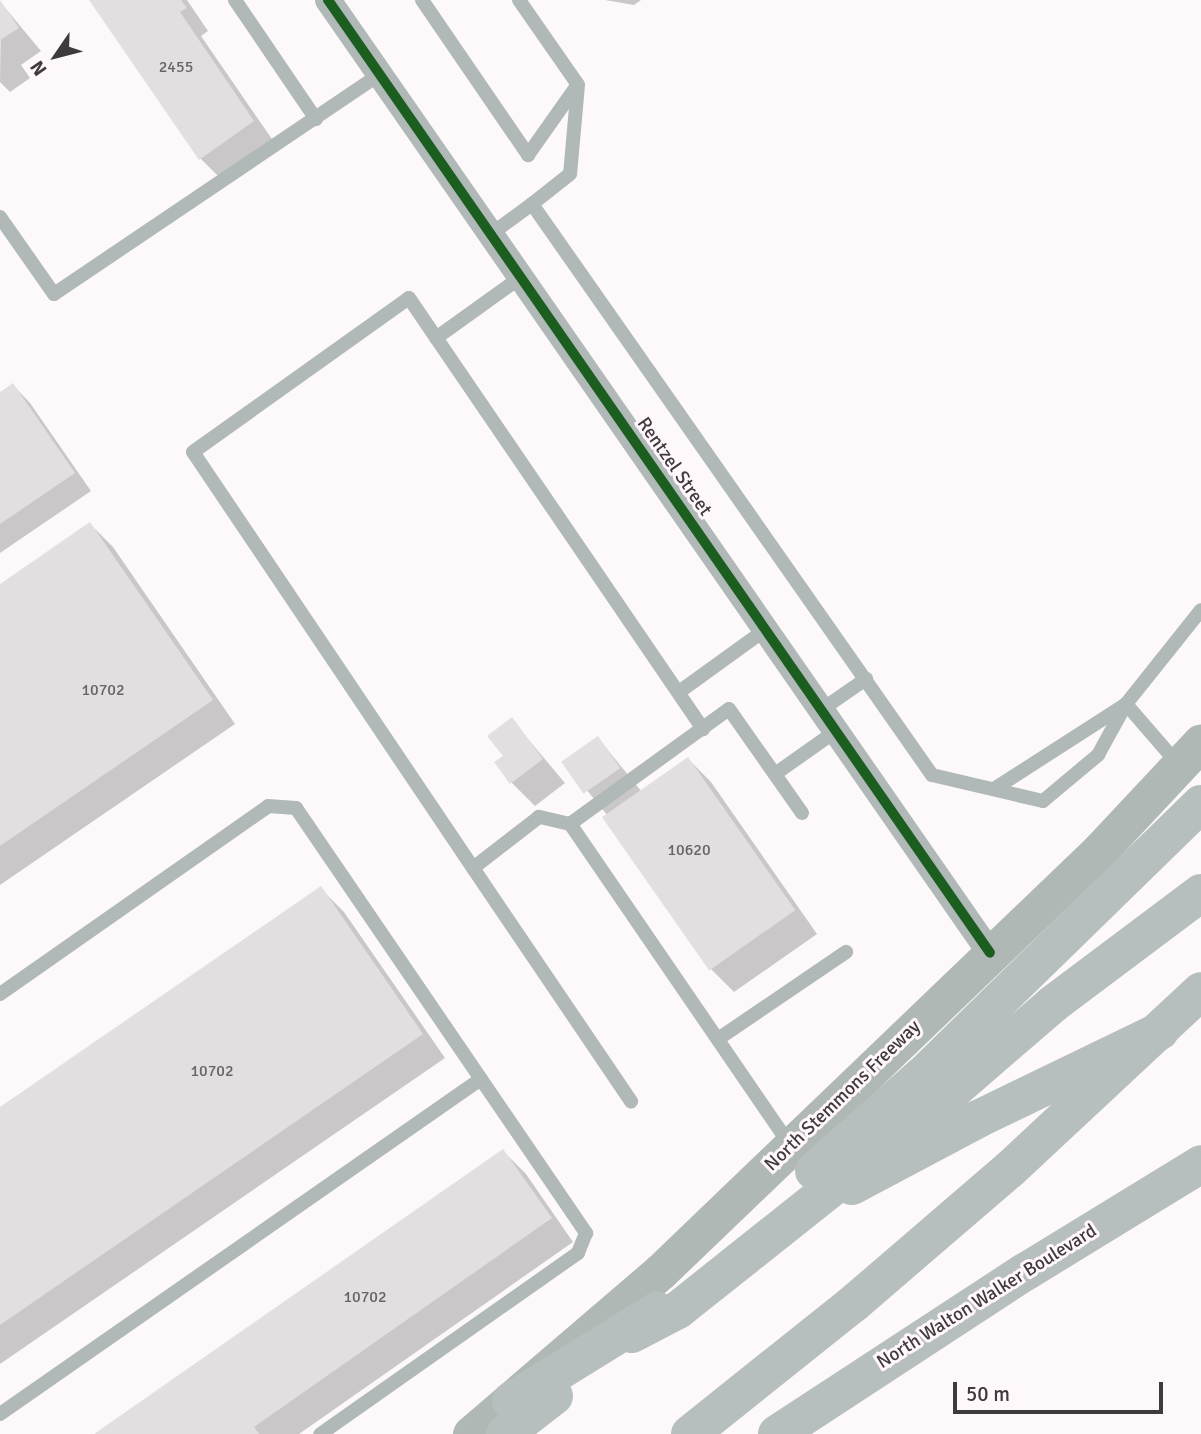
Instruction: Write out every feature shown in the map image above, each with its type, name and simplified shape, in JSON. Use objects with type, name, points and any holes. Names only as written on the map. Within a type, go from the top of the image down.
[{"type":"highway","points":[[632,1334],[922,1075],[1201,804]]},
{"type":"highway","points":[[508,1417],[632,1334],[678,1310],[943,1100],[1053,1004],[1201,893]]},
{"type":"highway","points":[[690,1434],[853,1304],[1009,1170],[1201,990]]},
{"type":"highway","points":[[508,1417],[887,1166],[1160,1031]]},
{"type":"highway","name":"North Walton Walker Boulevard","points":[[777,1434],[1025,1272],[1201,1164]]},
{"type":"main road","name":"North Stemmons Freeway","points":[[471,1434],[508,1417],[1101,849],[1190,754]]},
{"type":"street","name":"Rentzel Street","points":[[328,0],[990,953]]},
{"type":"lane","points":[[235,0],[316,119]]},
{"type":"lane","points":[[422,0],[528,155],[578,85]]},
{"type":"lane","points":[[491,234],[570,174],[578,85],[519,0]]},
{"type":"lane","points":[[0,217],[54,294],[380,74]]},
{"type":"lane","points":[[532,204],[932,775],[1043,802],[1098,755],[1126,704],[1201,610]]},
{"type":"lane","points":[[436,338],[521,277]]},
{"type":"lane","points":[[631,1101],[192,453],[409,298],[704,729]]},
{"type":"lane","points":[[679,692],[765,630]]},
{"type":"lane","points":[[775,774],[866,679]]},
{"type":"lane","points":[[994,789],[1126,704]]},
{"type":"lane","points":[[1126,704],[1190,754]]},
{"type":"lane","points":[[570,824],[729,709],[802,813]]},
{"type":"lane","points":[[0,994],[268,806],[296,808],[586,1233],[578,1253],[320,1434]]},
{"type":"lane","points":[[473,868],[539,817],[570,824],[791,1146]]},
{"type":"lane","points":[[718,1039],[846,952]]},
{"type":"lane","points":[[0,1413],[481,1079]]},
{"type":"building","points":[[0,0],[19,28],[0,40]]},
{"type":"building","points":[[89,0],[181,0],[187,8],[180,12],[254,121],[199,160]]},
{"type":"building","points":[[13,383],[75,473],[0,524],[0,392]]},
{"type":"building","points":[[90,522],[213,700],[0,846],[0,584]]},
{"type":"building","points":[[512,717],[543,759],[510,784],[494,762],[503,756],[487,736]]},
{"type":"building","points":[[598,736],[620,768],[584,794],[561,762]]},
{"type":"building","points":[[688,757],[795,910],[709,970],[602,817]]},
{"type":"building","points":[[321,886],[423,1034],[0,1325],[0,1107]]},
{"type":"building","points":[[503,1149],[552,1218],[254,1427],[259,1434],[94,1434]]},
{"type":"cycle path","points":[[328,0],[990,953]]}]
